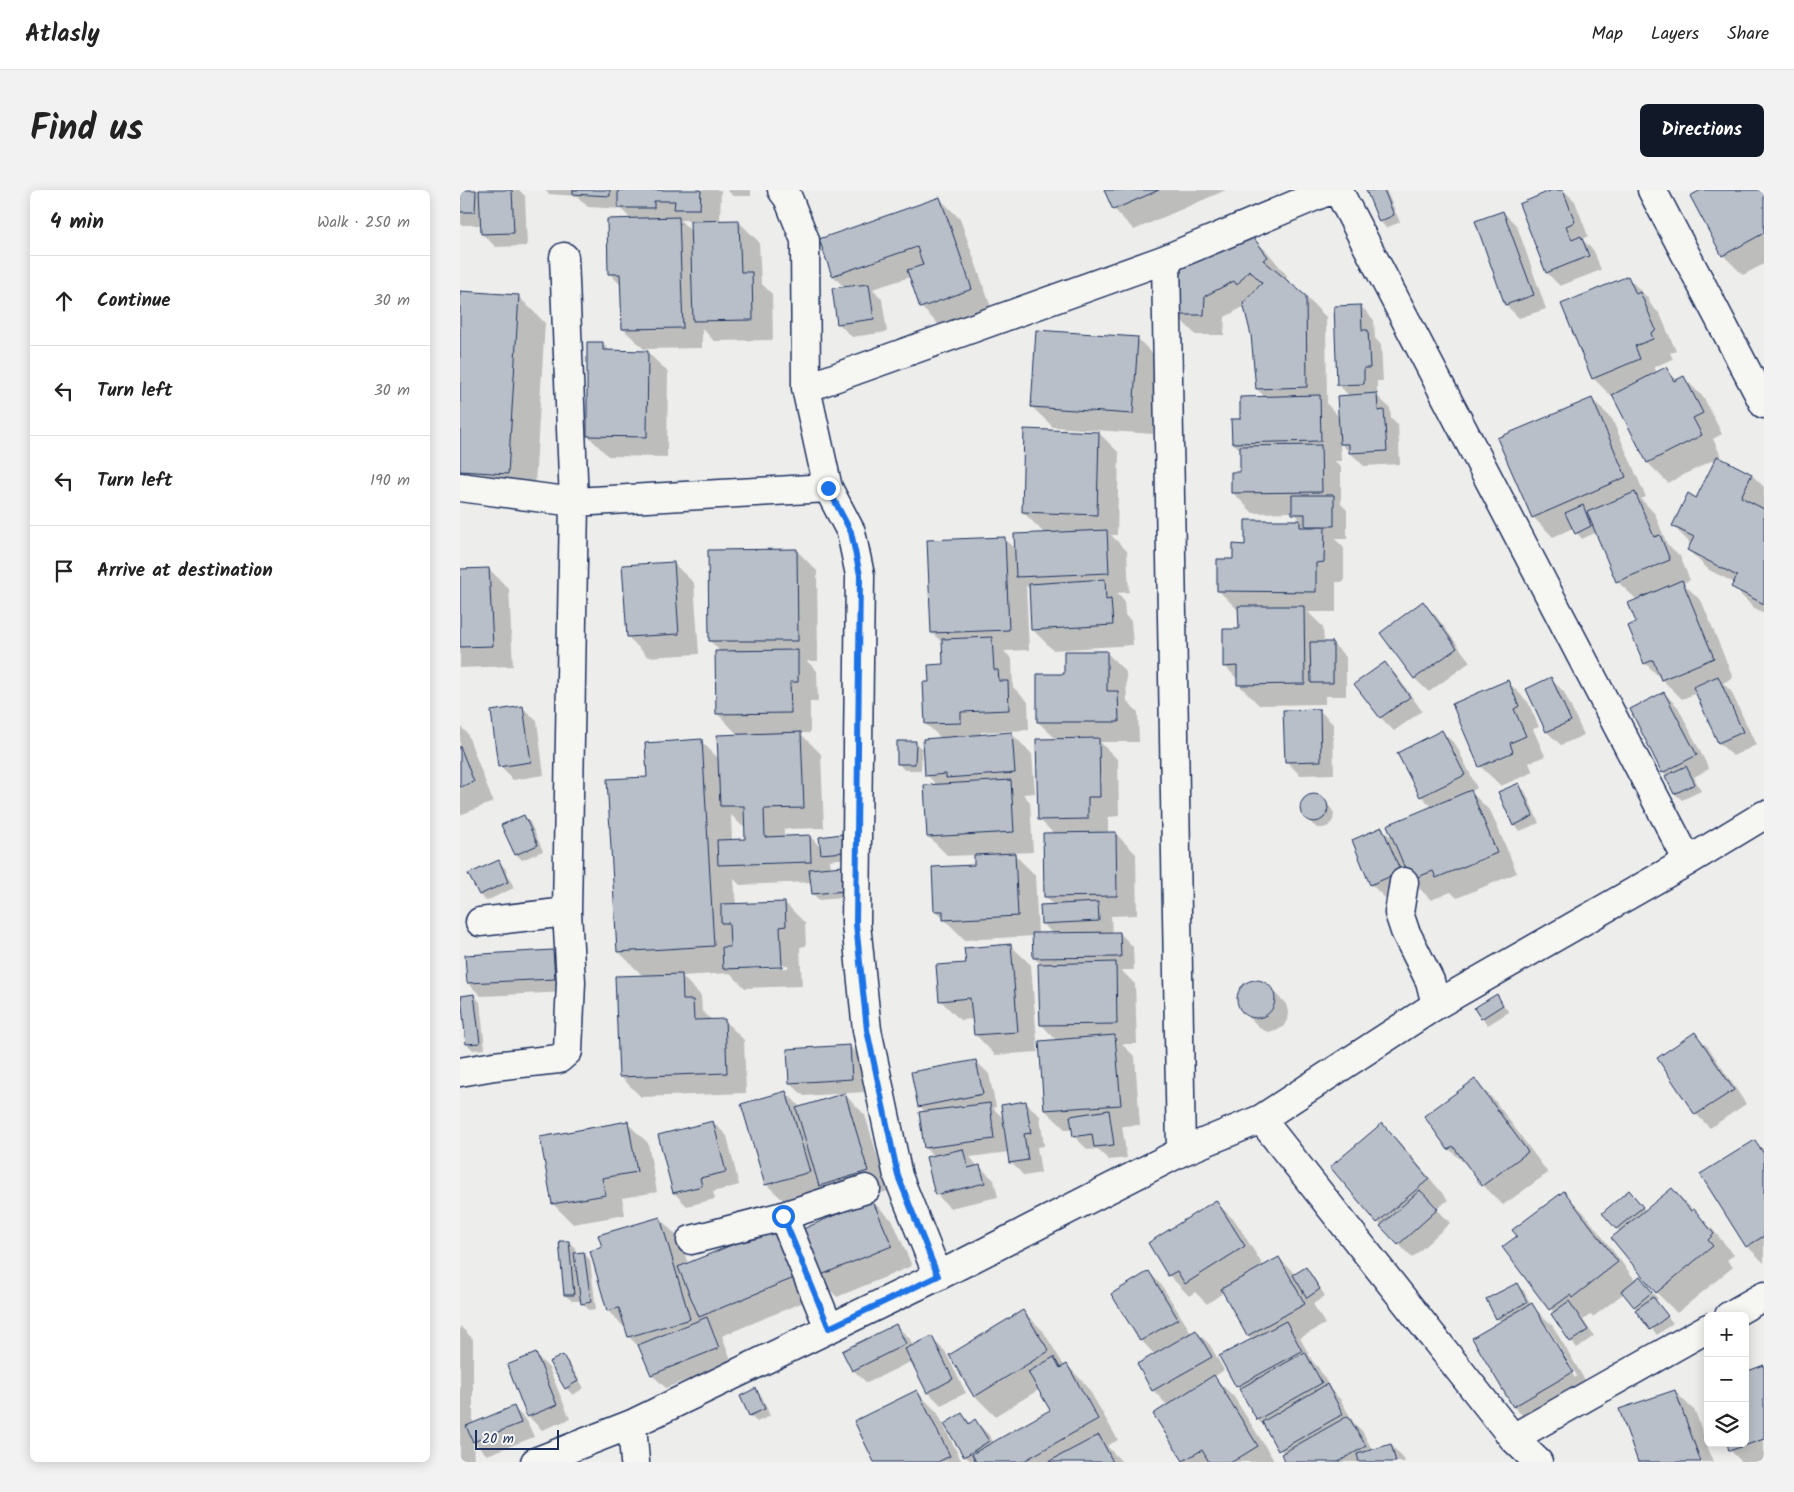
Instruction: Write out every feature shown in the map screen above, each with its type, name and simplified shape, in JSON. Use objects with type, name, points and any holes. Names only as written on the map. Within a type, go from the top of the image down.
[{"type":"street","points":[[782,190],[788,198],[805,240],[806,388],[828,488],[851,532],[860,575],[856,924],[867,1030],[898,1176],[938,1276]]},
{"type":"street","points":[[806,388],[1166,259],[1330,190]]},
{"type":"street","points":[[1338,190],[1688,862]]},
{"type":"street","points":[[1652,190],[1764,404]]},
{"type":"street","points":[[460,1072],[494,1066],[559,1059],[568,1051],[571,982],[567,912],[574,502],[564,257]]},
{"type":"street","points":[[1166,259],[1181,1152]]},
{"type":"street","points":[[460,487],[574,502],[828,488]]},
{"type":"street","points":[[535,1462],[632,1424],[938,1276],[1181,1152],[1261,1119],[1436,1006],[1688,862],[1764,815]]},
{"type":"street","points":[[1404,882],[1399,913],[1405,931],[1430,981],[1436,1006]]},
{"type":"street","points":[[480,922],[567,912]]},
{"type":"street","points":[[1261,1119],[1513,1438],[1538,1462]]},
{"type":"street","points":[[691,1240],[783,1216],[866,1189]]},
{"type":"street","points":[[783,1216],[829,1328]]},
{"type":"street","points":[[1736,1312],[1764,1296]]},
{"type":"street","points":[[1513,1438],[1704,1330]]},
{"type":"street","points":[[632,1424],[635,1462]]},
{"type":"building","points":[[460,190],[476,190],[475,212],[460,212]]},
{"type":"building","points":[[479,190],[512,190],[514,233],[481,234]]},
{"type":"building","points":[[573,190],[610,190],[610,196],[573,194]]},
{"type":"building","points":[[618,190],[701,190],[700,209],[674,209],[675,201],[654,201],[654,208],[618,208]]},
{"type":"building","points":[[1104,190],[1159,190],[1113,210]]},
{"type":"building","points":[[1366,190],[1384,190],[1394,215],[1379,222]]},
{"type":"building","points":[[1552,190],[1563,190],[1575,222],[1566,226],[1572,240],[1581,236],[1589,256],[1546,273],[1519,204]]},
{"type":"building","points":[[1701,190],[1764,190],[1764,233],[1722,256],[1690,196]]},
{"type":"building","points":[[940,197],[972,289],[920,308],[907,270],[923,265],[917,247],[832,276],[819,239]]},
{"type":"building","points":[[1503,211],[1534,295],[1505,305],[1475,221]]},
{"type":"building","points":[[679,217],[683,328],[622,329],[620,274],[608,274],[607,219]]},
{"type":"building","points":[[739,220],[741,272],[752,272],[753,320],[693,321],[690,221]]},
{"type":"building","points":[[1250,233],[1268,257],[1263,260],[1306,296],[1307,387],[1256,389],[1251,335],[1243,303],[1262,283],[1249,270],[1237,285],[1234,281],[1205,296],[1204,315],[1175,315],[1181,269]]},
{"type":"building","points":[[1628,276],[1636,294],[1640,292],[1656,330],[1651,333],[1653,339],[1635,346],[1640,359],[1592,379],[1561,304]]},
{"type":"building","points":[[869,284],[874,319],[837,324],[832,288]]},
{"type":"building","points":[[460,291],[519,295],[508,474],[460,471]]},
{"type":"building","points":[[1361,305],[1362,330],[1368,330],[1370,368],[1364,368],[1364,384],[1337,385],[1334,306]]},
{"type":"building","points":[[1036,330],[1138,337],[1133,414],[1031,407]]},
{"type":"building","points":[[587,342],[603,342],[603,350],[648,351],[647,437],[587,436]]},
{"type":"building","points":[[1666,367],[1674,381],[1684,376],[1703,413],[1693,418],[1702,435],[1647,463],[1612,395]]},
{"type":"building","points":[[1377,393],[1378,411],[1384,410],[1387,451],[1349,453],[1349,444],[1340,444],[1337,396]]},
{"type":"building","points":[[1320,395],[1321,441],[1232,443],[1231,419],[1240,419],[1240,397]]},
{"type":"building","points":[[1592,398],[1626,477],[1532,518],[1497,438]]},
{"type":"building","points":[[1024,429],[1099,432],[1097,515],[1022,512]]},
{"type":"building","points":[[1321,445],[1322,492],[1231,493],[1231,472],[1240,472],[1240,446]]},
{"type":"building","points":[[1717,456],[1752,474],[1741,497],[1764,509],[1764,604],[1731,587],[1737,576],[1687,550],[1694,537],[1672,526],[1688,493],[1696,498]]},
{"type":"building","points":[[1635,492],[1654,537],[1660,535],[1670,560],[1616,582],[1587,512]]},
{"type":"building","points":[[1292,495],[1334,495],[1334,526],[1305,526],[1305,514],[1292,514]]},
{"type":"building","points":[[1583,505],[1591,526],[1575,534],[1565,513]]},
{"type":"building","points":[[1245,520],[1300,520],[1300,527],[1325,527],[1324,562],[1316,563],[1316,592],[1217,591],[1217,559],[1233,559],[1233,544],[1245,545]]},
{"type":"building","points":[[1107,530],[1109,573],[1016,577],[1014,534]]},
{"type":"building","points":[[1005,537],[1009,630],[931,633],[927,540]]},
{"type":"building","points":[[797,549],[798,641],[709,641],[708,550]]},
{"type":"building","points":[[674,562],[679,634],[627,637],[622,565]]},
{"type":"building","points":[[489,568],[493,646],[460,647],[460,569]]},
{"type":"building","points":[[1105,579],[1106,600],[1111,599],[1113,625],[1031,630],[1029,584]]},
{"type":"building","points":[[1682,580],[1714,658],[1661,680],[1653,660],[1644,664],[1628,626],[1636,622],[1628,603]]},
{"type":"building","points":[[1423,601],[1457,648],[1414,679],[1380,633]]},
{"type":"building","points":[[1238,606],[1304,606],[1305,684],[1237,685],[1237,666],[1223,667],[1223,629],[1239,629]]},
{"type":"building","points":[[992,637],[994,670],[998,670],[999,681],[1008,681],[1009,710],[961,712],[961,723],[925,724],[923,682],[929,682],[928,665],[943,664],[942,639]]},
{"type":"building","points":[[1310,642],[1333,642],[1333,683],[1311,683]]},
{"type":"building","points":[[798,650],[798,682],[790,682],[791,713],[716,714],[715,651]]},
{"type":"building","points":[[1064,651],[1107,651],[1107,691],[1118,691],[1119,722],[1037,722],[1037,674],[1064,674]]},
{"type":"building","points":[[1385,662],[1410,697],[1380,718],[1354,684]]},
{"type":"building","points":[[1718,676],[1743,732],[1718,743],[1693,687]]},
{"type":"building","points":[[1551,677],[1571,721],[1546,732],[1526,689]]},
{"type":"building","points":[[1508,680],[1519,706],[1514,709],[1526,736],[1510,743],[1513,752],[1479,767],[1452,704]]},
{"type":"building","points":[[1664,692],[1697,755],[1662,773],[1630,709]]},
{"type":"building","points":[[523,706],[531,762],[498,767],[491,711]]},
{"type":"building","points":[[1320,709],[1321,761],[1285,762],[1283,710]]},
{"type":"building","points":[[1442,730],[1465,775],[1420,797],[1397,753]]},
{"type":"building","points":[[801,732],[804,808],[764,809],[765,837],[810,835],[811,862],[718,865],[717,840],[745,839],[744,806],[720,806],[717,735]]},
{"type":"building","points":[[1012,732],[1015,773],[946,778],[946,774],[925,776],[923,739]]},
{"type":"building","points":[[1099,738],[1100,797],[1088,797],[1088,819],[1038,820],[1036,739]]},
{"type":"building","points":[[702,739],[714,946],[617,952],[607,779],[647,777],[645,743]]},
{"type":"building","points":[[897,741],[916,741],[915,764],[897,764]]},
{"type":"building","points":[[460,746],[474,782],[460,787]]},
{"type":"building","points":[[1686,766],[1695,784],[1674,794],[1665,776]]},
{"type":"building","points":[[1011,780],[1014,832],[927,837],[924,785]]},
{"type":"building","points":[[1519,783],[1533,816],[1513,826],[1498,792]]},
{"type":"building","points":[[1471,790],[1497,853],[1436,878],[1433,871],[1410,880],[1387,825]]},
{"type":"building","points":[[1314,794],[1324,798],[1328,808],[1324,818],[1314,822],[1304,818],[1300,808],[1304,798]]},
{"type":"building","points":[[524,815],[538,845],[515,855],[501,825]]},
{"type":"building","points":[[1382,827],[1401,872],[1370,885],[1352,840]]},
{"type":"building","points":[[1116,832],[1117,896],[1044,897],[1043,833]]},
{"type":"building","points":[[842,834],[844,852],[821,854],[819,837]]},
{"type":"building","points":[[1015,853],[1018,916],[943,920],[943,911],[934,911],[932,867],[974,865],[974,855]]},
{"type":"building","points":[[499,860],[508,882],[479,895],[468,874]]},
{"type":"building","points":[[843,866],[845,891],[812,894],[809,869]]},
{"type":"building","points":[[785,902],[786,926],[780,927],[782,967],[723,969],[722,947],[730,947],[729,923],[721,923],[721,904]]},
{"type":"building","points":[[1098,902],[1099,921],[1041,924],[1040,905]]},
{"type":"building","points":[[1120,932],[1121,957],[1033,958],[1032,933]]},
{"type":"building","points":[[1011,944],[1018,1032],[974,1035],[970,998],[939,1001],[936,965],[966,963],[964,948]]},
{"type":"building","points":[[553,950],[555,979],[467,983],[465,955]]},
{"type":"building","points":[[1116,962],[1117,1024],[1040,1025],[1038,964]]},
{"type":"building","points":[[682,974],[683,1000],[693,1000],[694,1020],[725,1019],[727,1073],[619,1077],[615,976]]},
{"type":"building","points":[[1256,980],[1263,981],[1269,986],[1274,992],[1274,1006],[1269,1012],[1263,1017],[1256,1018],[1249,1017],[1243,1012],[1238,1006],[1237,999],[1238,992],[1243,986],[1249,981]]},
{"type":"building","points":[[474,994],[480,1043],[466,1044],[461,996]]},
{"type":"building","points":[[1497,994],[1503,1005],[1481,1019],[1474,1008]]},
{"type":"building","points":[[1695,1032],[1734,1090],[1695,1115],[1657,1058]]},
{"type":"building","points":[[1115,1035],[1121,1105],[1044,1110],[1039,1041]]},
{"type":"building","points":[[850,1045],[852,1079],[789,1083],[787,1049]]},
{"type":"building","points":[[976,1060],[983,1094],[918,1107],[911,1072]]},
{"type":"building","points":[[1475,1079],[1528,1152],[1482,1186],[1453,1146],[1448,1150],[1424,1116]]},
{"type":"building","points":[[786,1091],[810,1172],[765,1185],[741,1104]]},
{"type":"building","points":[[845,1093],[868,1171],[819,1186],[796,1108]]},
{"type":"building","points":[[1026,1101],[1031,1133],[1024,1134],[1028,1160],[1009,1163],[1001,1105]]},
{"type":"building","points":[[990,1103],[994,1139],[924,1148],[919,1112]]},
{"type":"building","points":[[1109,1110],[1114,1145],[1094,1147],[1092,1134],[1073,1137],[1070,1116]]},
{"type":"building","points":[[628,1121],[637,1172],[602,1178],[606,1195],[552,1204],[540,1137]]},
{"type":"building","points":[[713,1121],[726,1172],[700,1178],[702,1186],[673,1193],[658,1135]]},
{"type":"building","points":[[1382,1123],[1429,1179],[1377,1223],[1330,1167]]},
{"type":"building","points":[[1755,1140],[1764,1154],[1764,1236],[1746,1247],[1700,1174]]},
{"type":"building","points":[[963,1149],[968,1168],[980,1165],[985,1183],[935,1195],[926,1157]]},
{"type":"building","points":[[1672,1188],[1691,1211],[1694,1209],[1714,1234],[1708,1240],[1713,1246],[1656,1293],[1611,1238]]},
{"type":"building","points":[[1420,1190],[1438,1209],[1398,1245],[1380,1226]]},
{"type":"building","points":[[1629,1190],[1643,1207],[1616,1229],[1602,1213]]},
{"type":"building","points":[[1564,1191],[1618,1262],[1572,1298],[1570,1295],[1549,1310],[1502,1247],[1517,1236],[1512,1230]]},
{"type":"building","points":[[872,1199],[892,1246],[816,1277],[796,1232]]},
{"type":"building","points":[[1216,1200],[1245,1246],[1185,1284],[1177,1271],[1168,1276],[1148,1243]]},
{"type":"building","points":[[660,1217],[690,1319],[628,1337],[619,1308],[607,1311],[590,1251],[602,1247],[598,1235]]},
{"type":"building","points":[[773,1228],[794,1278],[699,1317],[678,1267]]},
{"type":"building","points":[[559,1241],[569,1241],[574,1295],[564,1295]]},
{"type":"building","points":[[584,1252],[591,1302],[581,1304],[574,1253]]},
{"type":"building","points":[[1279,1257],[1305,1304],[1247,1336],[1221,1289]]},
{"type":"building","points":[[1306,1267],[1320,1289],[1307,1298],[1293,1275]]},
{"type":"building","points":[[1149,1271],[1178,1319],[1140,1341],[1111,1294]]},
{"type":"building","points":[[1640,1276],[1652,1292],[1634,1307],[1621,1291]]},
{"type":"building","points":[[1517,1283],[1527,1302],[1496,1319],[1486,1299]]},
{"type":"building","points":[[1653,1297],[1668,1316],[1650,1330],[1635,1310]]},
{"type":"building","points":[[1569,1301],[1588,1330],[1570,1342],[1551,1314]]},
{"type":"building","points":[[1532,1303],[1573,1372],[1513,1407],[1472,1338]]},
{"type":"building","points":[[1023,1310],[1049,1351],[974,1397],[949,1355]]},
{"type":"building","points":[[707,1317],[719,1348],[651,1375],[638,1345]]},
{"type":"building","points":[[1286,1321],[1302,1351],[1236,1387],[1219,1356]]},
{"type":"building","points":[[896,1324],[906,1344],[852,1371],[842,1351]]},
{"type":"building","points":[[1196,1330],[1212,1357],[1152,1391],[1137,1364]]},
{"type":"building","points":[[932,1336],[953,1379],[927,1393],[905,1349]]},
{"type":"building","points":[[1305,1352],[1322,1383],[1257,1420],[1239,1389]]},
{"type":"building","points":[[536,1353],[557,1405],[527,1417],[507,1365]]},
{"type":"building","points":[[563,1355],[578,1381],[565,1389],[549,1362]]},
{"type":"building","points":[[1054,1357],[1060,1368],[1067,1364],[1098,1419],[1022,1462],[976,1462],[972,1454],[1050,1410],[1028,1372]]},
{"type":"building","points":[[1764,1365],[1764,1439],[1749,1444],[1749,1402],[1749,1371]]},
{"type":"building","points":[[1214,1375],[1258,1446],[1232,1462],[1209,1462],[1202,1450],[1183,1461],[1153,1414]]},
{"type":"building","points":[[1327,1384],[1343,1414],[1278,1451],[1262,1422]]},
{"type":"building","points":[[756,1388],[765,1409],[749,1416],[740,1396]]},
{"type":"building","points":[[917,1390],[950,1456],[938,1462],[874,1462],[854,1421]]},
{"type":"building","points":[[1675,1390],[1701,1462],[1638,1462],[1619,1409]]},
{"type":"building","points":[[514,1406],[521,1423],[473,1442],[466,1426]]},
{"type":"building","points":[[962,1413],[969,1424],[975,1419],[989,1441],[964,1457],[944,1424]]},
{"type":"building","points":[[1348,1416],[1366,1446],[1338,1462],[1285,1462],[1281,1454]]},
{"type":"building","points":[[1099,1435],[1113,1462],[1048,1462]]},
{"type":"building","points":[[1391,1444],[1396,1462],[1359,1462],[1357,1454]]},
{"type":"building","points":[[1728,1447],[1741,1447],[1729,1451]]},
{"type":"route","points":[[783,1216],[829,1328],[938,1276],[898,1176],[867,1030],[856,924],[860,575],[851,532],[828,488]]}]
